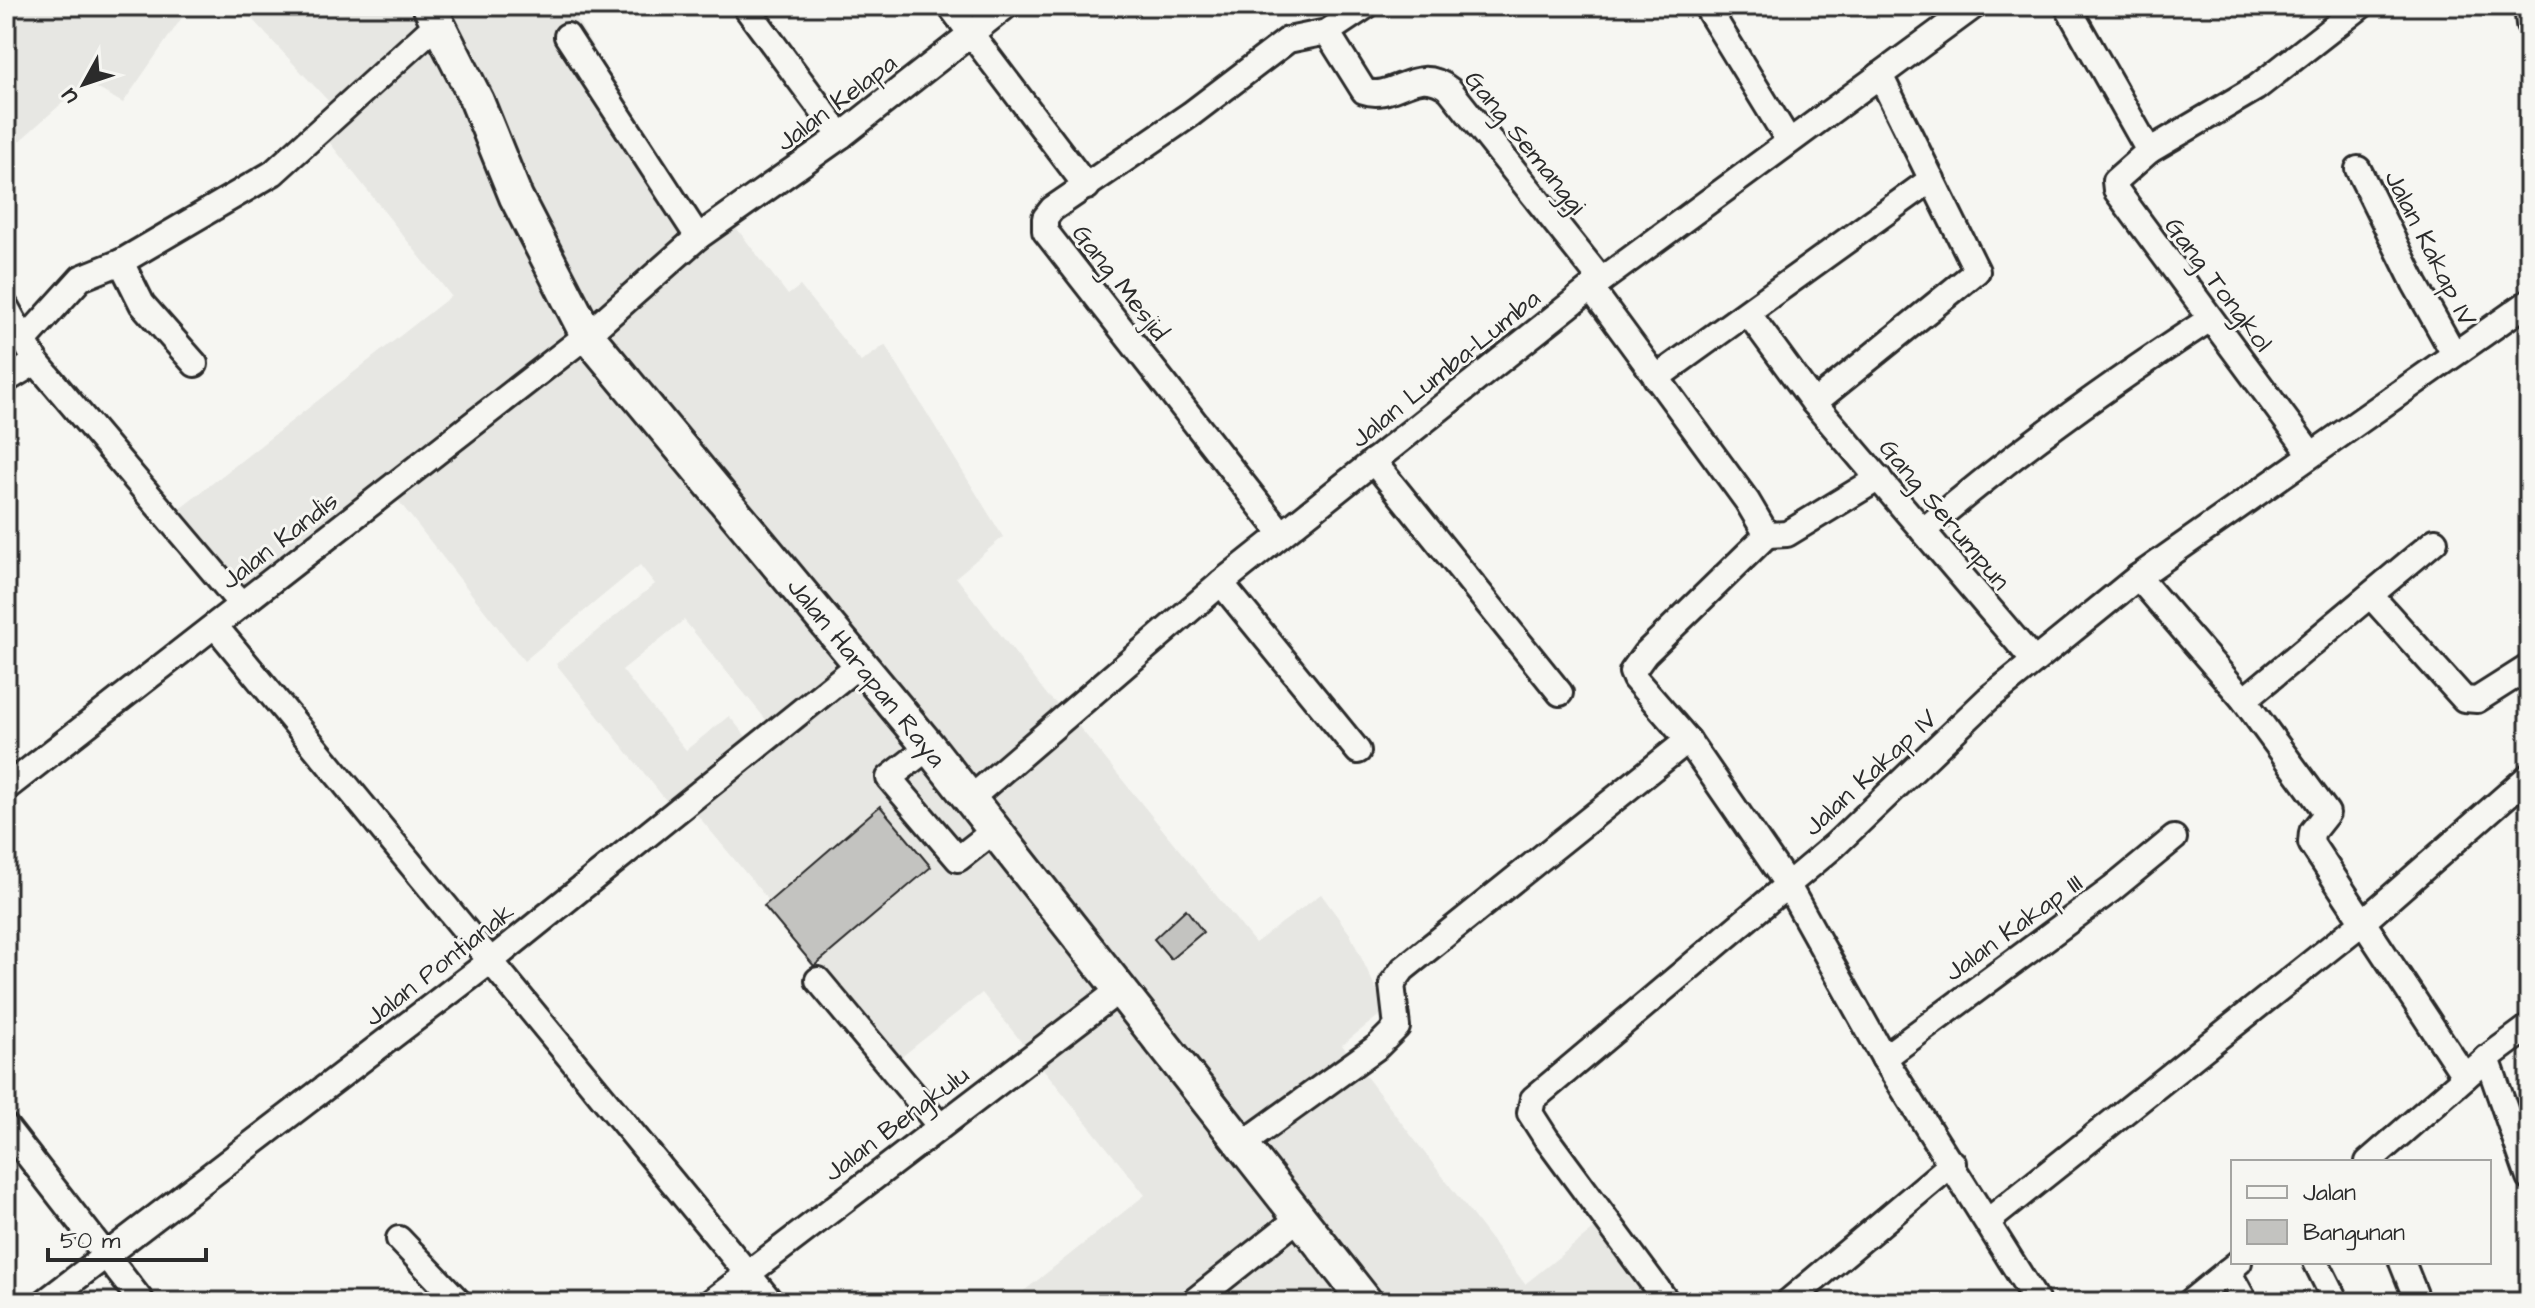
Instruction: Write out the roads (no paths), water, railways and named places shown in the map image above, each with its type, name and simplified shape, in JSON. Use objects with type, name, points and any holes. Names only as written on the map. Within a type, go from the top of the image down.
[{"type":"main road","name":"Jalan Harapan Raya","points":[[433,14],[477,101],[516,197],[587,335],[929,747],[1240,1146],[1366,1302]]},
{"type":"street","points":[[745,6],[841,136]]},
{"type":"street","name":"Gang Mesjid","points":[[950,6],[1087,187],[1052,209],[1045,218],[1045,231],[1282,534]]},
{"type":"street","name":"Jalan Kelapa","points":[[587,335],[698,237],[841,136],[1006,6]]},
{"type":"street","points":[[1087,187],[1191,114],[1288,40],[1327,32],[1366,6]]},
{"type":"street","points":[[1706,6],[1788,140]]},
{"type":"street","name":"Jalan Lumba-Lumba","points":[[970,799],[1221,583],[1596,284],[1974,6]]},
{"type":"street","points":[[2067,6],[2149,151]]},
{"type":"street","name":"Gang Tongkol","points":[[2311,454],[2116,190],[2115,181],[2149,151],[2256,88],[2361,6]]},
{"type":"street","points":[[2527,6],[2529,24]]},
{"type":"street","points":[[6,380],[30,352],[81,278],[121,262],[273,173],[433,14]]},
{"type":"street","name":"Gang Semanggi","points":[[1327,32],[1364,91],[1376,93],[1421,79],[1438,80],[1450,90],[1596,284]]},
{"type":"street","points":[[567,36],[698,237]]},
{"type":"street","points":[[1814,403],[1977,271],[1880,75]]},
{"type":"street","name":"Jalan Kakap IV","points":[[2358,169],[2454,354]]},
{"type":"street","points":[[1656,378],[1932,179]]},
{"type":"street","points":[[121,262],[142,304],[195,364]]},
{"type":"street","points":[[1596,284],[1656,378],[1747,501],[1767,535]]},
{"type":"street","name":"Jalan Kakap IV","points":[[1667,1302],[1546,1138],[1530,1113],[1533,1099],[1835,845],[1988,699],[2138,577],[2529,302]]},
{"type":"street","points":[[6,307],[30,352],[241,604]]},
{"type":"street","name":"Gang Serumpun","points":[[1748,313],[1814,403],[2034,661]]},
{"type":"street","points":[[1923,531],[2026,445],[2210,319]]},
{"type":"street","name":"Jalan Kandis","points":[[6,788],[587,335]]},
{"type":"street","points":[[1373,461],[1560,693]]},
{"type":"street","points":[[1879,478],[1787,534],[1767,535],[1645,654],[1632,672],[1688,740],[1787,884],[1884,1058],[1953,1163],[2037,1302]]},
{"type":"street","points":[[2244,700],[2372,597],[2435,541]]},
{"type":"street","points":[[2138,577],[2244,700],[2327,813],[2312,832],[2311,843],[2465,1077]]},
{"type":"street","points":[[1221,583],[1358,751]]},
{"type":"street","points":[[2372,597],[2464,699],[2477,700],[2529,667]]},
{"type":"street","points":[[216,627],[771,1302]]},
{"type":"street","name":"Jalan Pontianak","points":[[45,1302],[492,960],[861,663]]},
{"type":"street","points":[[1240,1146],[1377,1047],[1397,1027],[1392,984],[1403,969],[1688,740]]},
{"type":"street","points":[[929,747],[889,778],[958,859],[995,830]]},
{"type":"street","points":[[1988,1221],[2364,921],[2529,776]]},
{"type":"street","name":"Jalan Kakap III","points":[[1884,1058],[2112,889],[2174,838]]},
{"type":"street","points":[[818,980],[939,1125]]},
{"type":"street","name":"Jalan Bengkulu","points":[[711,1302],[747,1271],[1118,991]]},
{"type":"street","points":[[2370,1160],[2487,1058],[2529,1027]]},
{"type":"street","points":[[2487,1058],[2528,1166]]},
{"type":"street","points":[[6,1127],[142,1302]]},
{"type":"street","points":[[1788,1302],[1953,1163]]},
{"type":"street","points":[[1193,1302],[1300,1217]]},
{"type":"street","points":[[399,1239],[459,1302]]},
{"type":"street","points":[[2317,1264],[2336,1302]]},
{"type":"street","points":[[2403,1264],[2418,1302]]},
{"type":"street","points":[[2190,1302],[2234,1266],[2245,1302]]}]
